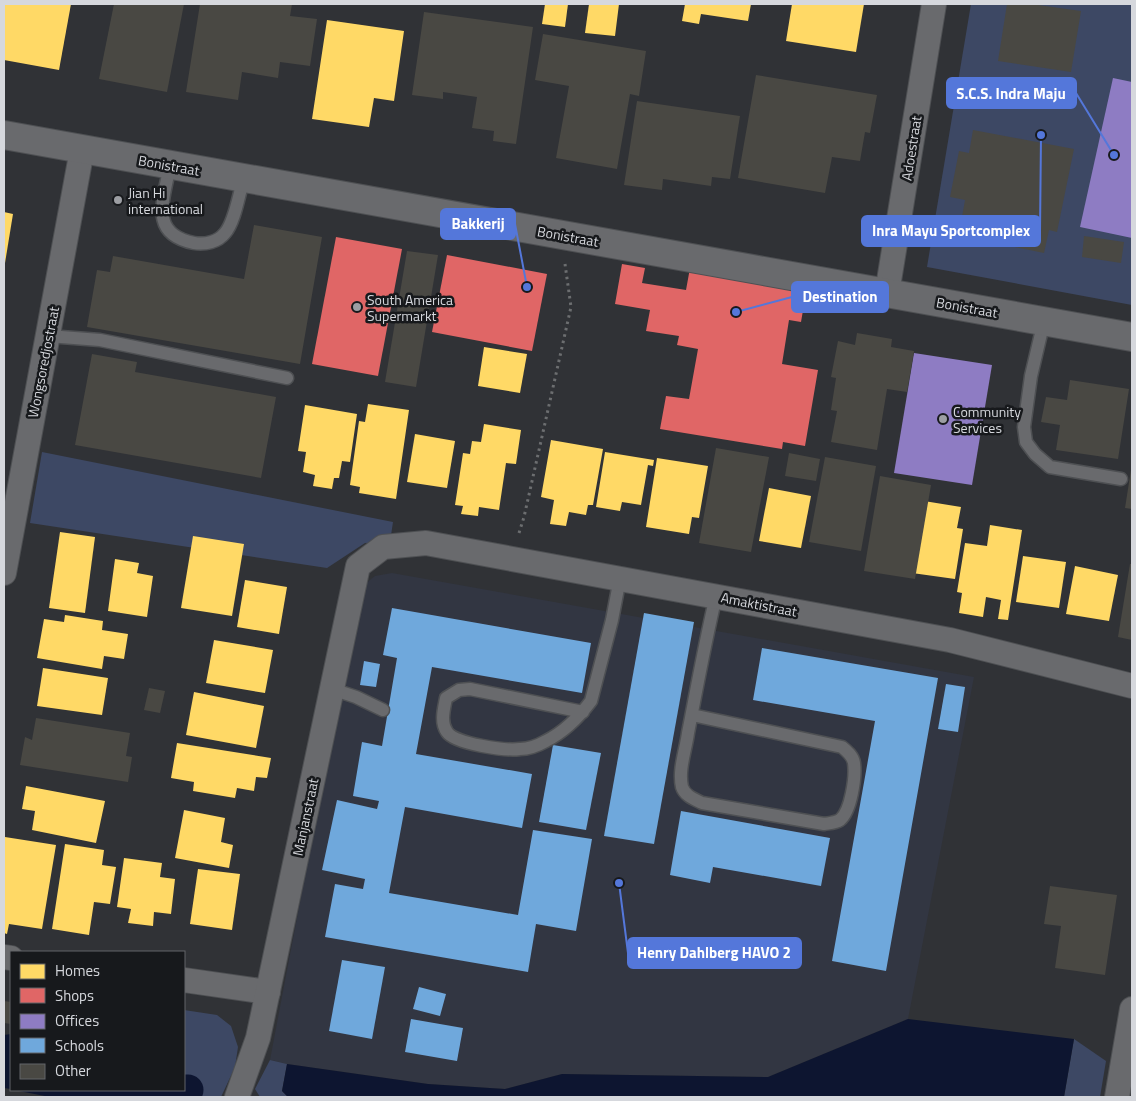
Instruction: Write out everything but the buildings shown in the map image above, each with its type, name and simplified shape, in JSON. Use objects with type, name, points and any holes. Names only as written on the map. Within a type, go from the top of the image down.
[{"type":"street","name":"Adoestraat","points":[[887,293],[934,4]]},
{"type":"street","name":"Bonistraat","points":[[4,134],[82,150],[1132,337]]},
{"type":"street","name":"Wongsoredjostraat","points":[[4,573],[82,150]]},
{"type":"street","name":"Amaktistraat","points":[[382,547],[426,543],[620,578],[950,640],[1132,686]]},
{"type":"street","name":"Manjanstraat","points":[[237,1097],[258,1038],[358,566],[382,547]]},
{"type":"street","points":[[185,980],[268,992]]},
{"type":"street","points":[[1117,1097],[1132,1008]]},
{"type":"lane","points":[[170,165],[162,209],[166,228],[173,236],[182,241],[197,244],[217,240],[226,233],[232,220],[244,178]]},
{"type":"lane","points":[[1044,321],[1030,384],[1024,427],[1026,442],[1050,467],[1121,479]]},
{"type":"lane","points":[[48,336],[100,340],[287,378]]},
{"type":"lane","points":[[583,712],[470,689],[459,690],[446,698],[442,716],[447,732],[456,739],[493,748],[521,750],[545,742],[560,733],[583,712],[591,701],[612,620],[620,578]]},
{"type":"lane","points":[[692,715],[842,747],[850,754],[854,761],[849,809],[841,819],[834,823],[824,824],[702,803],[688,797],[682,788],[681,775],[692,715],[706,639],[716,596]]},
{"type":"lane","points":[[332,689],[356,697],[383,710]]},
{"type":"path","points":[[511,558],[524,517],[571,307],[560,235]]},
{"type":"shaded area","points":[[971,4],[1132,4],[1132,305],[927,267]]},
{"type":"shaded area","points":[[42,452],[393,522],[390,542],[365,543],[327,568],[30,523]]},
{"type":"shaded area","points":[[392,573],[974,677],[908,1019],[768,1077],[562,1074],[505,1089],[428,1084],[270,1060],[357,602],[361,587],[375,576]]},
{"type":"shaded area","points":[[185,1010],[217,1015],[231,1026],[238,1047],[235,1067],[221,1097],[183,1097],[182,1091],[185,1091]]},
{"type":"shaded area","points":[[908,1019],[1074,1039],[1064,1097],[288,1097],[282,1091],[287,1064],[428,1084],[505,1089],[562,1074],[768,1077]]},
{"type":"shaded area","points":[[10,1034],[10,1089],[4,1088],[4,1035]]},
{"type":"shaded area","points":[[1074,1039],[1106,1061],[1100,1097],[1064,1097]]},
{"type":"shaded area","points":[[270,1060],[287,1064],[282,1091],[288,1097],[260,1097],[255,1089]]},
{"type":"shaded area","points":[[19,1091],[182,1091],[183,1097],[50,1097]]},
{"type":"place","name":"Inra Mayu Sportcomplex","points":[[1041,135]]},
{"type":"place","name":"S.C.S. Indra Maju","points":[[1114,155]]},
{"type":"place","name":"Jian Hi international","points":[[118,200]]},
{"type":"place","name":"Bakkerij","points":[[527,287]]},
{"type":"place","name":"South America Supermarkt","points":[[357,307]]},
{"type":"place","name":"Destination","points":[[736,312]]},
{"type":"place","name":"Community Services","points":[[943,419]]},
{"type":"place","name":"Henry Dahlberg HAVO 2","points":[[619,883]]}]
